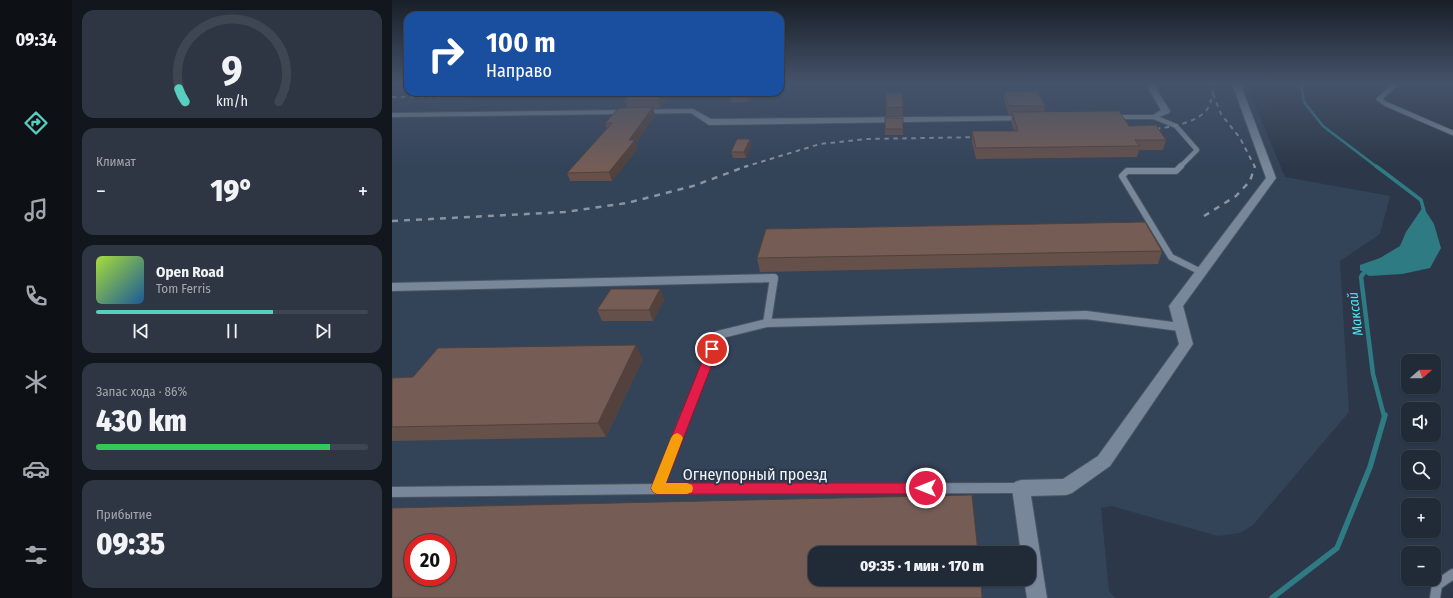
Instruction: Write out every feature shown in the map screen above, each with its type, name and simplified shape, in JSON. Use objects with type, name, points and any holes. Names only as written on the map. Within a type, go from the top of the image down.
[{"type":"street","points":[[392,115],[693,111],[709,122],[1037,118]]},
{"type":"street","points":[[1099,118],[1154,117],[1166,111]]},
{"type":"street","points":[[1037,598],[1022,488],[1066,487],[1104,461],[1186,344],[1180,327],[1176,306],[1271,178],[1246,111]]},
{"type":"lane","points":[[1402,111],[1453,133]]},
{"type":"lane","points":[[1154,117],[1176,126],[1197,150],[1176,171],[1127,171],[1122,176],[1170,257],[1201,272]]},
{"type":"lane","points":[[392,287],[774,278],[767,323]]},
{"type":"lane","points":[[657,488],[718,335],[767,323],[1086,315],[1180,327]]},
{"type":"lane","name":"Огнеупорный проезд","points":[[392,492],[657,488],[1022,488]]},
{"type":"lane","points":[[1435,598],[1437,585],[1453,574]]},
{"type":"shaded area","points":[[392,111],[1258,111],[1285,177],[1390,196],[1380,234],[1340,261],[1349,412],[1253,525],[1240,533],[1218,536],[1111,506],[1101,508],[1109,591],[1115,598],[392,598]]},
{"type":"shaded area","points":[[1423,207],[1434,224],[1441,248],[1430,268],[1402,274],[1369,276],[1360,270],[1360,265],[1380,258],[1400,246],[1406,232]]},
{"type":"building","points":[[616,111],[650,111],[629,140],[635,140],[609,172],[567,173],[612,123],[605,123]]},
{"type":"building","points":[[1119,111],[1129,126],[1156,125],[1166,140],[1135,140],[1140,146],[976,148],[972,131],[1018,131],[1012,112]]},
{"type":"building","points":[[885,118],[903,118],[903,129],[885,129]]},
{"type":"building","points":[[737,139],[750,139],[744,152],[731,152]]},
{"type":"building","points":[[1145,222],[1162,251],[757,258],[766,229]]},
{"type":"building","points":[[611,289],[660,289],[649,310],[597,310]]},
{"type":"building","points":[[636,345],[598,423],[392,427],[392,378],[413,377],[438,348]]},
{"type":"building","points":[[972,495],[977,546],[808,546],[808,586],[981,586],[982,598],[392,598],[392,508]]},
{"type":"waterway","name":"Максай","points":[[1311,111],[1323,126],[1377,167]]},
{"type":"waterway","name":"Максай","points":[[1376,166],[1421,200],[1424,211]]},
{"type":"waterway","name":"Максай","points":[[1363,274],[1368,269]]},
{"type":"waterway","name":"Максай","points":[[1363,274],[1361,277],[1373,374],[1384,416]]},
{"type":"waterway","name":"Максай","points":[[1272,598],[1337,548],[1370,467],[1385,415]]},
{"type":"railway","points":[[1147,130],[1180,124],[1197,118],[1205,111]]},
{"type":"railway","points":[[1220,111],[1240,138],[1255,167]]},
{"type":"railway","points":[[746,167],[820,144],[867,139],[983,137]]},
{"type":"railway","points":[[392,221],[565,212],[627,203],[693,186],[746,167]]},
{"type":"railway","points":[[1204,216],[1236,196],[1250,181],[1255,167]]},
{"type":"slow traffic","points":[[677,438],[657,488],[687,488]]},
{"type":"route","points":[[712,349],[657,488],[926,488]]}]
